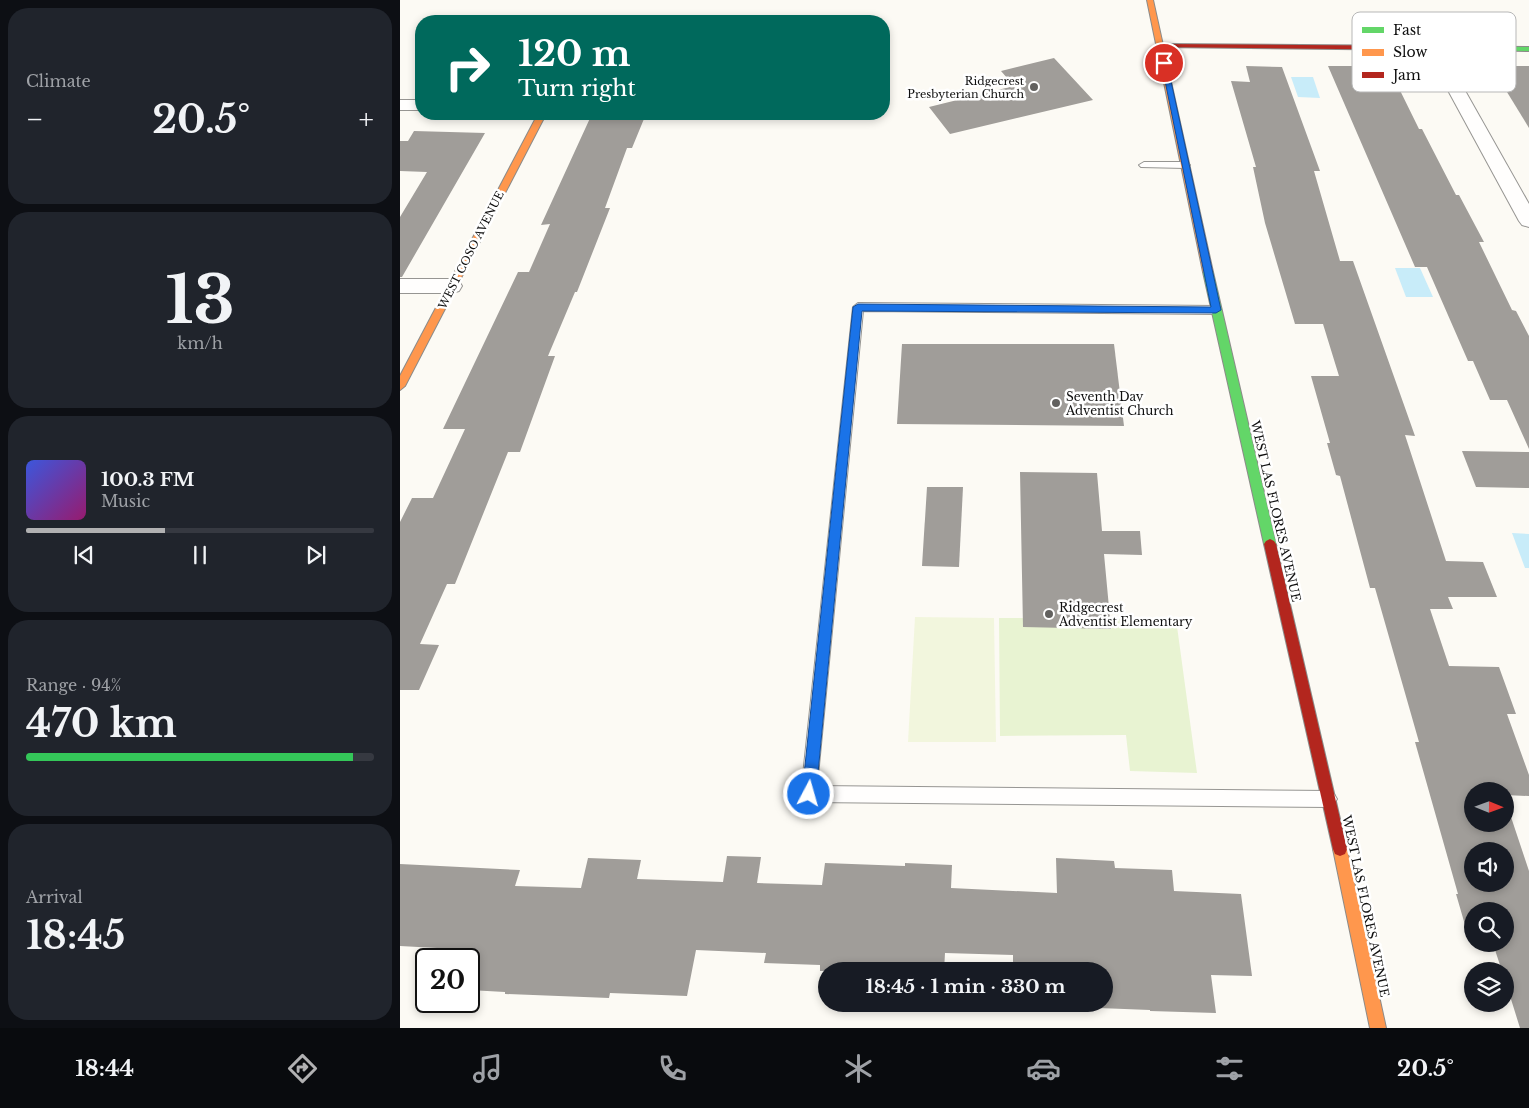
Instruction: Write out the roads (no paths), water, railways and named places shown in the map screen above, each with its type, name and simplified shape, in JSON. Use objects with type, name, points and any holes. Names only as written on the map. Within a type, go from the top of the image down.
[{"type":"main road","name":"WEST LAS FLORES AVENUE","points":[[1150,0],[1216,310],[1328,799],[1378,1028]]},
{"type":"main road","points":[[1160,46],[1352,47]]},
{"type":"main road","points":[[1516,49],[1529,49]]},
{"type":"main road","name":"WEST COSO AVENUE","points":[[400,386],[539,120]]},
{"type":"street","points":[[1457,92],[1529,221]]},
{"type":"street","points":[[400,105],[415,105]]},
{"type":"street","points":[[400,286],[452,286]]},
{"type":"lane","points":[[1144,165],[1185,165]]},
{"type":"lane","points":[[1216,310],[858,307],[809,794],[1328,799]]},
{"type":"water","points":[[1291,77],[1313,77],[1320,98],[1298,97]]},
{"type":"water","points":[[1395,268],[1420,268],[1433,297],[1406,297]]},
{"type":"water","points":[[1512,533],[1529,534],[1529,568],[1525,568]]},
{"type":"place","name":"Ridgecrest Presbyterian Church","points":[[1034,87]]},
{"type":"place","name":"Seventh Day Adventist Church","points":[[1056,403]]},
{"type":"place","name":"Ridgecrest Adventist Elementary","points":[[1049,614]]}]
